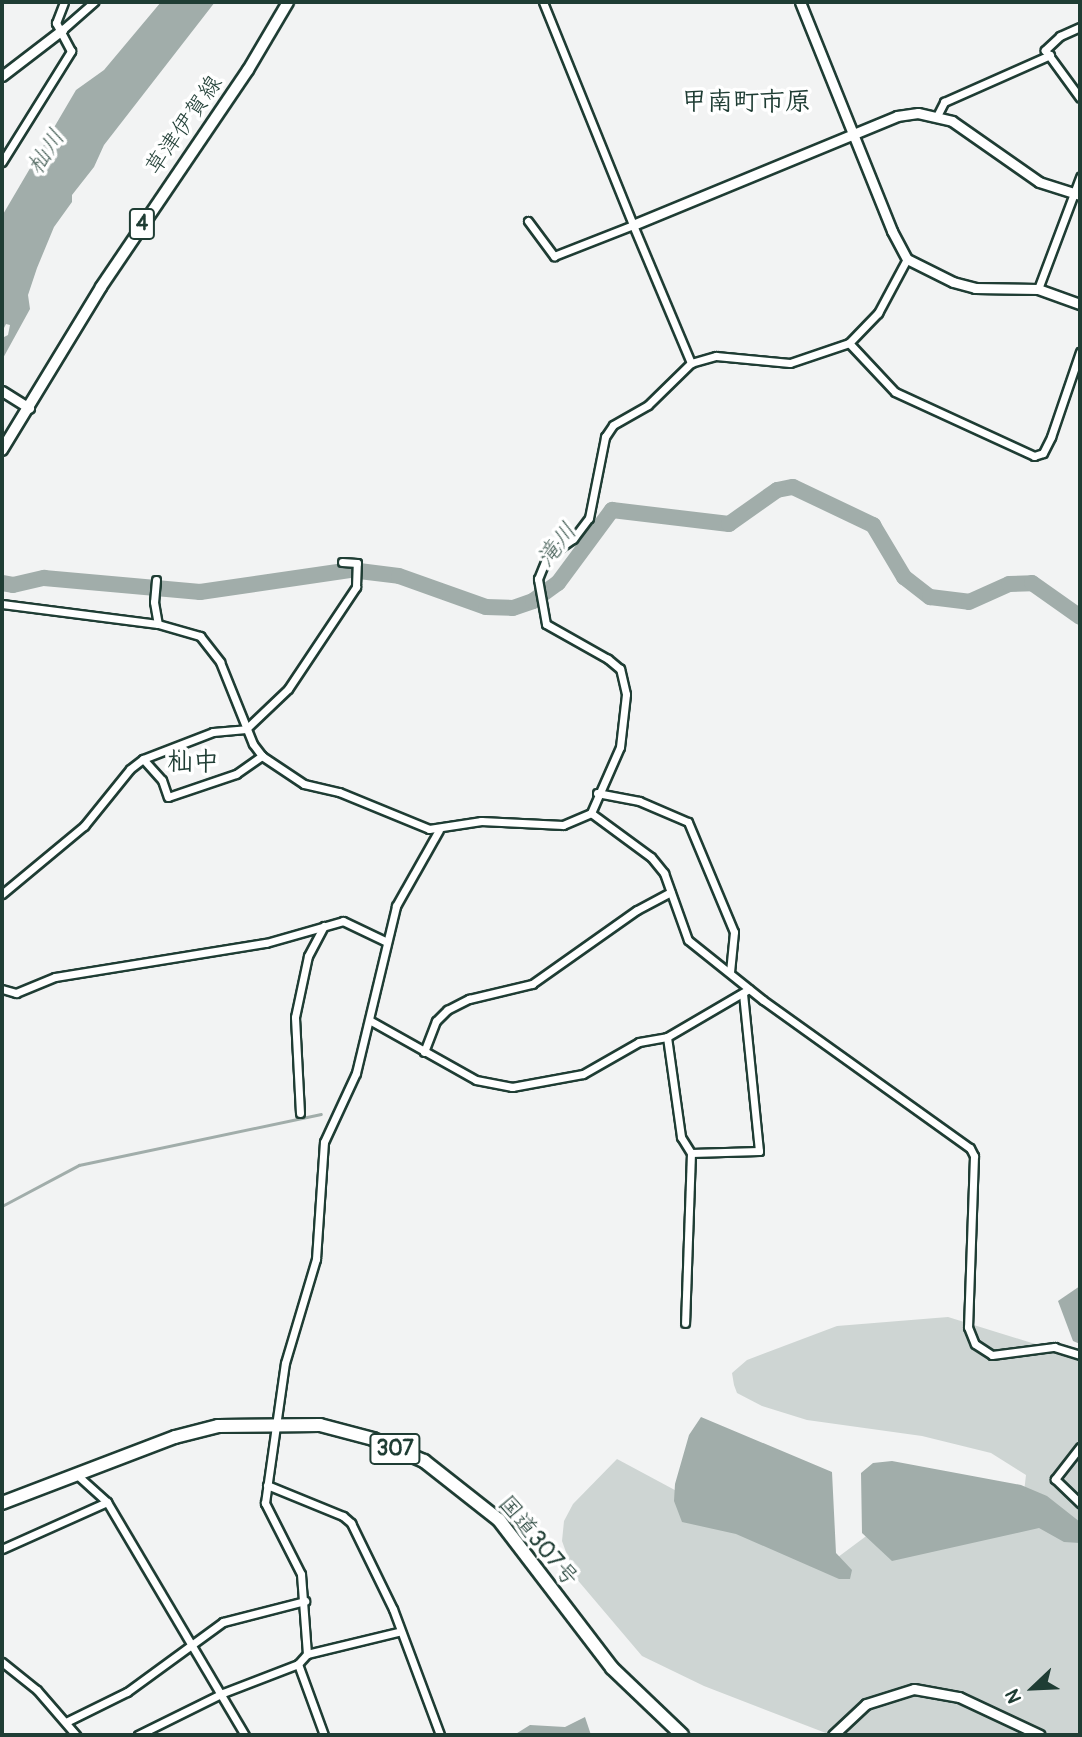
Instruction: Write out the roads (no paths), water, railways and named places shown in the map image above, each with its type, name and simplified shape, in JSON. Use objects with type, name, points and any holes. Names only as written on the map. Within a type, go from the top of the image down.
[{"type":"highway","name":"国道307号","points":[[2,1503],[186,1434],[218,1426],[320,1425],[373,1439],[424,1461],[457,1483],[499,1520],[612,1668],[682,1735]]},
{"type":"main road","name":"草津伊賀線","points":[[2,450],[101,287],[248,71],[288,2]]},
{"type":"street","points":[[2,162],[71,51],[56,23],[64,2]]},
{"type":"street","points":[[2,76],[94,2]]},
{"type":"street","points":[[543,2],[691,363]]},
{"type":"street","points":[[800,2],[907,259],[975,288],[1038,289],[1080,304]]},
{"type":"street","points":[[1080,27],[1060,36],[1045,50],[1080,97]]},
{"type":"street","points":[[937,116],[944,102],[1049,55]]},
{"type":"street","points":[[528,221],[554,256],[897,117],[937,116],[973,133],[1039,182],[1076,195]]},
{"type":"street","points":[[1038,289],[1076,195],[1080,177]]},
{"type":"street","points":[[591,813],[597,793],[620,747],[625,684],[620,669],[608,659],[546,624],[542,609],[540,568],[547,557],[573,539],[589,517],[609,431],[648,405],[691,363],[738,356],[790,363],[849,343],[878,313],[907,259]]},
{"type":"street","points":[[849,343],[895,392],[1034,456],[1043,453],[1051,437],[1080,352]]},
{"type":"street","points":[[2,391],[29,408]]},
{"type":"street","points":[[2,894],[84,826],[130,769],[144,759],[213,732],[246,729],[288,690],[357,584],[357,566],[342,562]]},
{"type":"street","points":[[156,582],[154,602],[158,624]]},
{"type":"street","points":[[2,604],[158,624],[192,632],[208,643],[246,729],[262,757],[304,784],[338,792],[439,830],[481,821],[563,825],[591,813]]},
{"type":"street","points":[[144,759],[162,780],[168,797],[236,774],[262,757]]},
{"type":"street","points":[[597,793],[639,801],[688,822],[734,932],[730,971]]},
{"type":"street","points":[[591,813],[651,857],[671,892],[688,940],[730,971],[746,991],[970,1148],[974,1156],[968,1327],[975,1344],[992,1355],[1054,1347],[1080,1355]]},
{"type":"street","points":[[307,1654],[301,1574],[267,1511],[267,1485],[285,1363],[316,1259],[324,1142],[356,1073],[371,1021],[385,941],[396,906],[439,830]]},
{"type":"street","points":[[424,1052],[436,1021],[447,1010],[469,999],[532,984],[629,915],[671,892]]},
{"type":"street","points":[[2,989],[16,993],[55,977],[266,943],[343,921],[385,941]]},
{"type":"street","points":[[300,1113],[295,1017],[308,956],[324,926]]},
{"type":"street","points":[[371,1021],[476,1080],[512,1087],[583,1074],[639,1042],[667,1037],[746,991]]},
{"type":"street","points":[[691,1153],[759,1151],[746,991]]},
{"type":"street","points":[[667,1037],[681,1137],[691,1153],[685,1324]]},
{"type":"street","points":[[1080,1447],[1055,1479],[1080,1503]]},
{"type":"street","points":[[76,1474],[107,1502],[194,1644],[245,1735]]},
{"type":"street","points":[[267,1485],[344,1516],[351,1523],[393,1609],[398,1632],[440,1735]]},
{"type":"street","points":[[2,1549],[107,1502]]},
{"type":"street","points":[[66,1722],[97,1710],[223,1622],[305,1601]]},
{"type":"street","points":[[138,1735],[223,1693],[298,1664],[307,1654],[398,1632]]},
{"type":"street","points":[[2,1662],[37,1690],[76,1735]]},
{"type":"street","points":[[298,1664],[324,1735]]},
{"type":"street","points":[[833,1735],[866,1704],[914,1689],[959,1697],[1040,1735]]},
{"type":"water","name":"杣川","points":[[161,2],[215,2],[104,145],[94,167],[72,195],[72,202],[54,227],[37,268],[28,295],[30,309],[2,360],[2,338],[8,335],[10,325],[6,324],[2,332],[2,216],[76,90],[104,70]]},
{"type":"water","points":[[1080,1286],[1080,1344],[1073,1341],[1058,1301]]},
{"type":"water","points":[[701,1417],[832,1472],[836,1553],[852,1570],[850,1579],[839,1579],[736,1534],[682,1522],[674,1501],[675,1484],[689,1435]]},
{"type":"water","points":[[892,1461],[1021,1485],[1047,1496],[1080,1522],[1080,1543],[1064,1542],[1039,1528],[892,1561],[862,1533],[861,1473],[873,1463]]},
{"type":"water","points":[[585,1717],[591,1735],[514,1735],[530,1725],[565,1727]]},
{"type":"waterway","name":"滝川","points":[[2,583],[13,585],[44,578],[200,592],[351,570],[399,576],[486,607],[513,608],[533,601],[558,583],[612,510],[729,524],[777,490],[793,487],[873,525],[904,577],[930,597],[969,602],[1009,584],[1032,583],[1080,617]]},
{"type":"waterway","points":[[2,1206],[79,1165],[321,1114]]},
{"type":"district","name":"甲南町市原","points":[[746,103]]},
{"type":"district","name":"杣中","points":[[193,763]]}]
